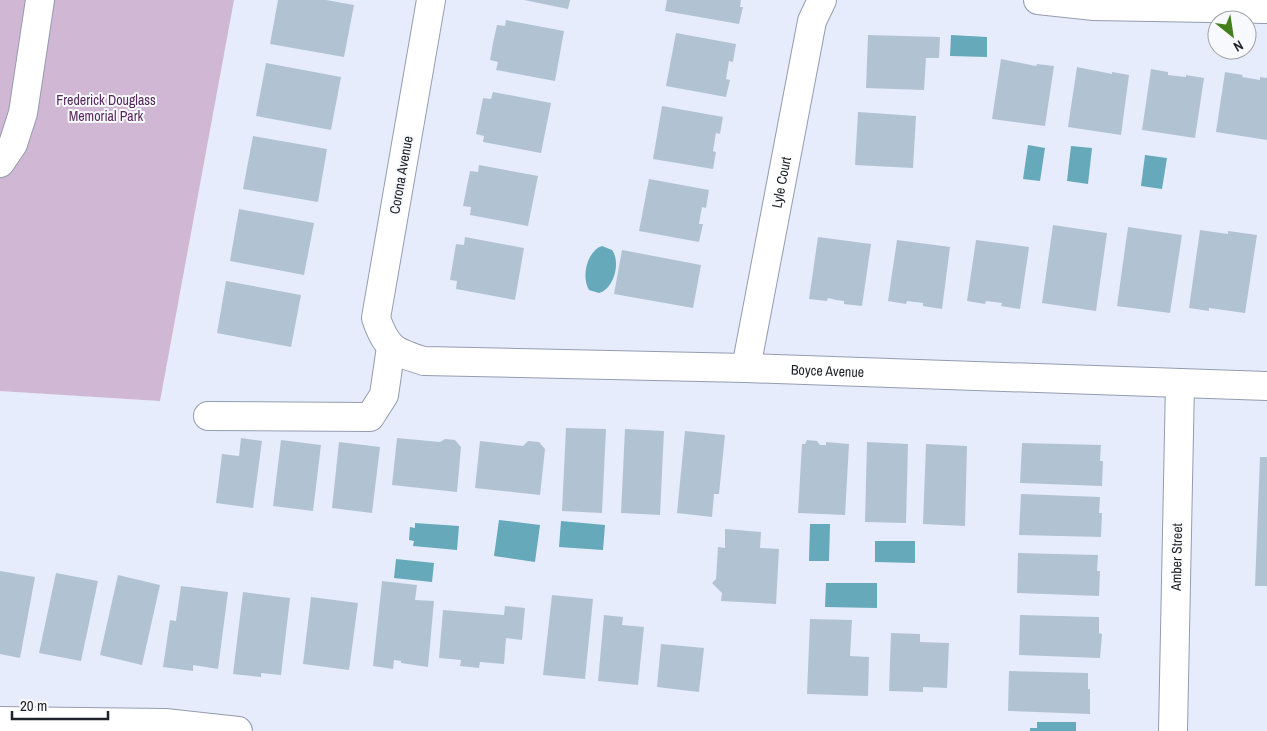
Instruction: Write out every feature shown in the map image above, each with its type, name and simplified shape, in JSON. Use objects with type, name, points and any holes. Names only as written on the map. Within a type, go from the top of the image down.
[{"type":"street","points":[[0,163],[13,144],[24,112],[40,0]]},
{"type":"street","name":"Corona Avenue","points":[[391,347],[382,334],[376,318],[431,0]]},
{"type":"street","name":"Lyle Court","points":[[746,368],[812,21],[822,0]]},
{"type":"street","points":[[1038,0],[1094,6],[1267,9]]},
{"type":"street","points":[[208,416],[370,417],[384,395],[391,347]]},
{"type":"street","name":"Boyce Avenue","points":[[391,347],[405,355],[424,360],[746,368],[1267,386]]},
{"type":"street","name":"Amber Street","points":[[1173,731],[1180,383]]},
{"type":"street","points":[[0,721],[165,723],[238,731]]},
{"type":"green space","name":"Frederick Douglass Memorial Park","points":[[0,0],[234,0],[160,401],[0,391]]},
{"type":"water","points":[[951,35],[987,37],[987,57],[950,56]]},
{"type":"water","points":[[1028,145],[1045,148],[1040,181],[1023,179]]},
{"type":"water","points":[[1071,146],[1092,148],[1088,184],[1067,181]]},
{"type":"water","points":[[1145,155],[1167,158],[1162,189],[1141,186]]},
{"type":"water","points":[[602,246],[612,250],[615,255],[616,268],[609,286],[599,293],[589,290],[586,272],[589,259]]},
{"type":"water","points":[[499,520],[540,525],[535,562],[494,556]]},
{"type":"water","points":[[561,521],[605,525],[603,550],[559,547]]},
{"type":"water","points":[[415,523],[459,526],[457,550],[413,546],[414,541],[409,540],[410,527],[415,528]]},
{"type":"water","points":[[810,524],[830,524],[829,561],[809,561]]},
{"type":"water","points":[[875,541],[915,541],[915,563],[875,562]]},
{"type":"water","points":[[396,559],[434,563],[432,582],[394,578]]},
{"type":"water","points":[[826,583],[877,583],[877,608],[825,607]]},
{"type":"water","points":[[1037,722],[1076,722],[1076,731],[1030,731],[1030,728],[1037,728]]},
{"type":"building","points":[[278,0],[326,0],[354,5],[344,57],[270,44]]},
{"type":"building","points":[[524,0],[570,0],[568,9]]},
{"type":"building","points":[[667,0],[741,0],[740,7],[743,7],[739,24],[665,11]]},
{"type":"building","points":[[506,20],[564,31],[555,81],[496,70],[498,62],[490,60],[493,43],[497,25],[505,26]]},
{"type":"building","points":[[676,33],[736,44],[733,62],[729,61],[726,79],[730,80],[726,97],[666,86]]},
{"type":"building","points":[[868,35],[940,37],[939,58],[926,58],[924,90],[866,88]]},
{"type":"building","points":[[1001,59],[1036,66],[1037,64],[1054,66],[1045,126],[992,119]]},
{"type":"building","points":[[266,63],[341,77],[331,130],[256,116]]},
{"type":"building","points":[[1077,67],[1112,74],[1112,72],[1129,75],[1121,135],[1068,127]]},
{"type":"building","points":[[1151,69],[1168,72],[1168,75],[1204,78],[1195,138],[1142,130]]},
{"type":"building","points":[[1225,72],[1260,80],[1260,77],[1267,78],[1267,140],[1216,132]]},
{"type":"building","points":[[493,92],[551,103],[541,153],[483,142],[484,136],[476,134],[483,98],[491,99]]},
{"type":"building","points":[[662,106],[723,117],[720,134],[716,133],[713,151],[716,152],[713,169],[653,159]]},
{"type":"building","points":[[858,112],[916,116],[913,168],[855,165]]},
{"type":"building","points":[[253,136],[327,149],[318,202],[243,189]]},
{"type":"building","points":[[479,165],[538,176],[528,226],[470,215],[471,207],[463,206],[470,171],[478,172]]},
{"type":"building","points":[[649,179],[709,190],[706,208],[702,207],[699,224],[703,224],[699,242],[639,231]]},
{"type":"building","points":[[239,209],[314,223],[304,275],[230,261]]},
{"type":"building","points":[[1053,225],[1107,233],[1096,311],[1042,303]]},
{"type":"building","points":[[1128,227],[1182,235],[1170,313],[1117,306]]},
{"type":"building","points":[[1200,230],[1228,234],[1228,231],[1257,235],[1245,313],[1209,308],[1209,311],[1189,308]]},
{"type":"building","points":[[465,237],[524,248],[515,300],[456,289],[457,281],[450,280],[456,244],[464,245]]},
{"type":"building","points":[[818,237],[871,244],[862,306],[844,304],[844,301],[828,298],[827,301],[809,299]]},
{"type":"building","points":[[897,240],[950,247],[942,309],[923,306],[923,303],[907,301],[906,304],[888,301]]},
{"type":"building","points":[[976,240],[1029,247],[1020,309],[1001,306],[1002,303],[986,301],[985,304],[967,301]]},
{"type":"building","points":[[622,250],[701,265],[693,308],[614,294]]},
{"type":"building","points":[[226,281],[301,295],[291,347],[217,333]]},
{"type":"building","points":[[566,428],[606,429],[602,513],[562,511]]},
{"type":"building","points":[[625,429],[664,431],[660,515],[621,513]]},
{"type":"building","points":[[685,431],[725,435],[719,494],[714,494],[712,517],[677,513]]},
{"type":"building","points":[[241,438],[262,441],[253,508],[216,503],[222,454],[239,456]]},
{"type":"building","points":[[397,438],[440,442],[445,439],[455,440],[461,447],[457,492],[392,485]]},
{"type":"building","points":[[281,440],[321,445],[313,511],[273,506]]},
{"type":"building","points":[[807,440],[817,441],[820,445],[826,445],[826,442],[849,444],[845,515],[798,513],[802,444],[805,444]]},
{"type":"building","points":[[480,441],[523,446],[528,441],[539,442],[545,449],[540,495],[475,488]]},
{"type":"building","points":[[339,442],[380,447],[372,513],[332,508]]},
{"type":"building","points":[[867,442],[908,444],[906,523],[865,522]]},
{"type":"building","points":[[1022,443],[1101,445],[1100,461],[1103,461],[1102,486],[1020,483]]},
{"type":"building","points":[[926,444],[967,446],[965,526],[923,524]]},
{"type":"building","points":[[1260,457],[1267,457],[1267,586],[1255,586]]},
{"type":"building","points":[[1021,494],[1100,497],[1099,513],[1102,513],[1101,537],[1019,535]]},
{"type":"building","points":[[725,529],[761,532],[760,548],[779,549],[776,604],[721,601],[722,593],[712,583],[716,579],[718,547],[725,548]]},
{"type":"building","points":[[1018,553],[1098,555],[1097,571],[1100,571],[1099,596],[1017,593]]},
{"type":"building","points":[[0,571],[35,577],[20,658],[0,654]]},
{"type":"building","points":[[56,573],[98,581],[81,661],[39,653]]},
{"type":"building","points":[[118,575],[160,585],[142,665],[100,655]]},
{"type":"building","points":[[382,581],[417,585],[415,600],[434,601],[428,667],[401,663],[401,661],[394,660],[393,669],[373,666]]},
{"type":"building","points":[[181,586],[228,592],[218,669],[193,665],[193,671],[163,667],[170,620],[176,621]]},
{"type":"building","points":[[243,592],[290,598],[281,675],[261,673],[261,677],[233,674]]},
{"type":"building","points":[[552,595],[593,599],[585,679],[543,675]]},
{"type":"building","points":[[311,597],[358,603],[349,670],[303,664]]},
{"type":"building","points":[[505,606],[525,608],[522,640],[506,638],[504,664],[480,662],[479,668],[460,666],[461,660],[439,658],[443,610],[504,615]]},
{"type":"building","points":[[604,615],[623,617],[622,625],[644,627],[638,685],[598,681]]},
{"type":"building","points":[[1020,615],[1099,617],[1099,633],[1102,634],[1100,658],[1019,655]]},
{"type":"building","points":[[810,619],[852,620],[850,656],[869,657],[868,696],[807,694]]},
{"type":"building","points":[[891,633],[920,634],[920,642],[949,643],[947,688],[923,687],[923,692],[889,691]]},
{"type":"building","points":[[661,644],[704,648],[699,692],[657,687]]},
{"type":"building","points":[[1009,671],[1088,673],[1090,714],[1008,711]]}]
